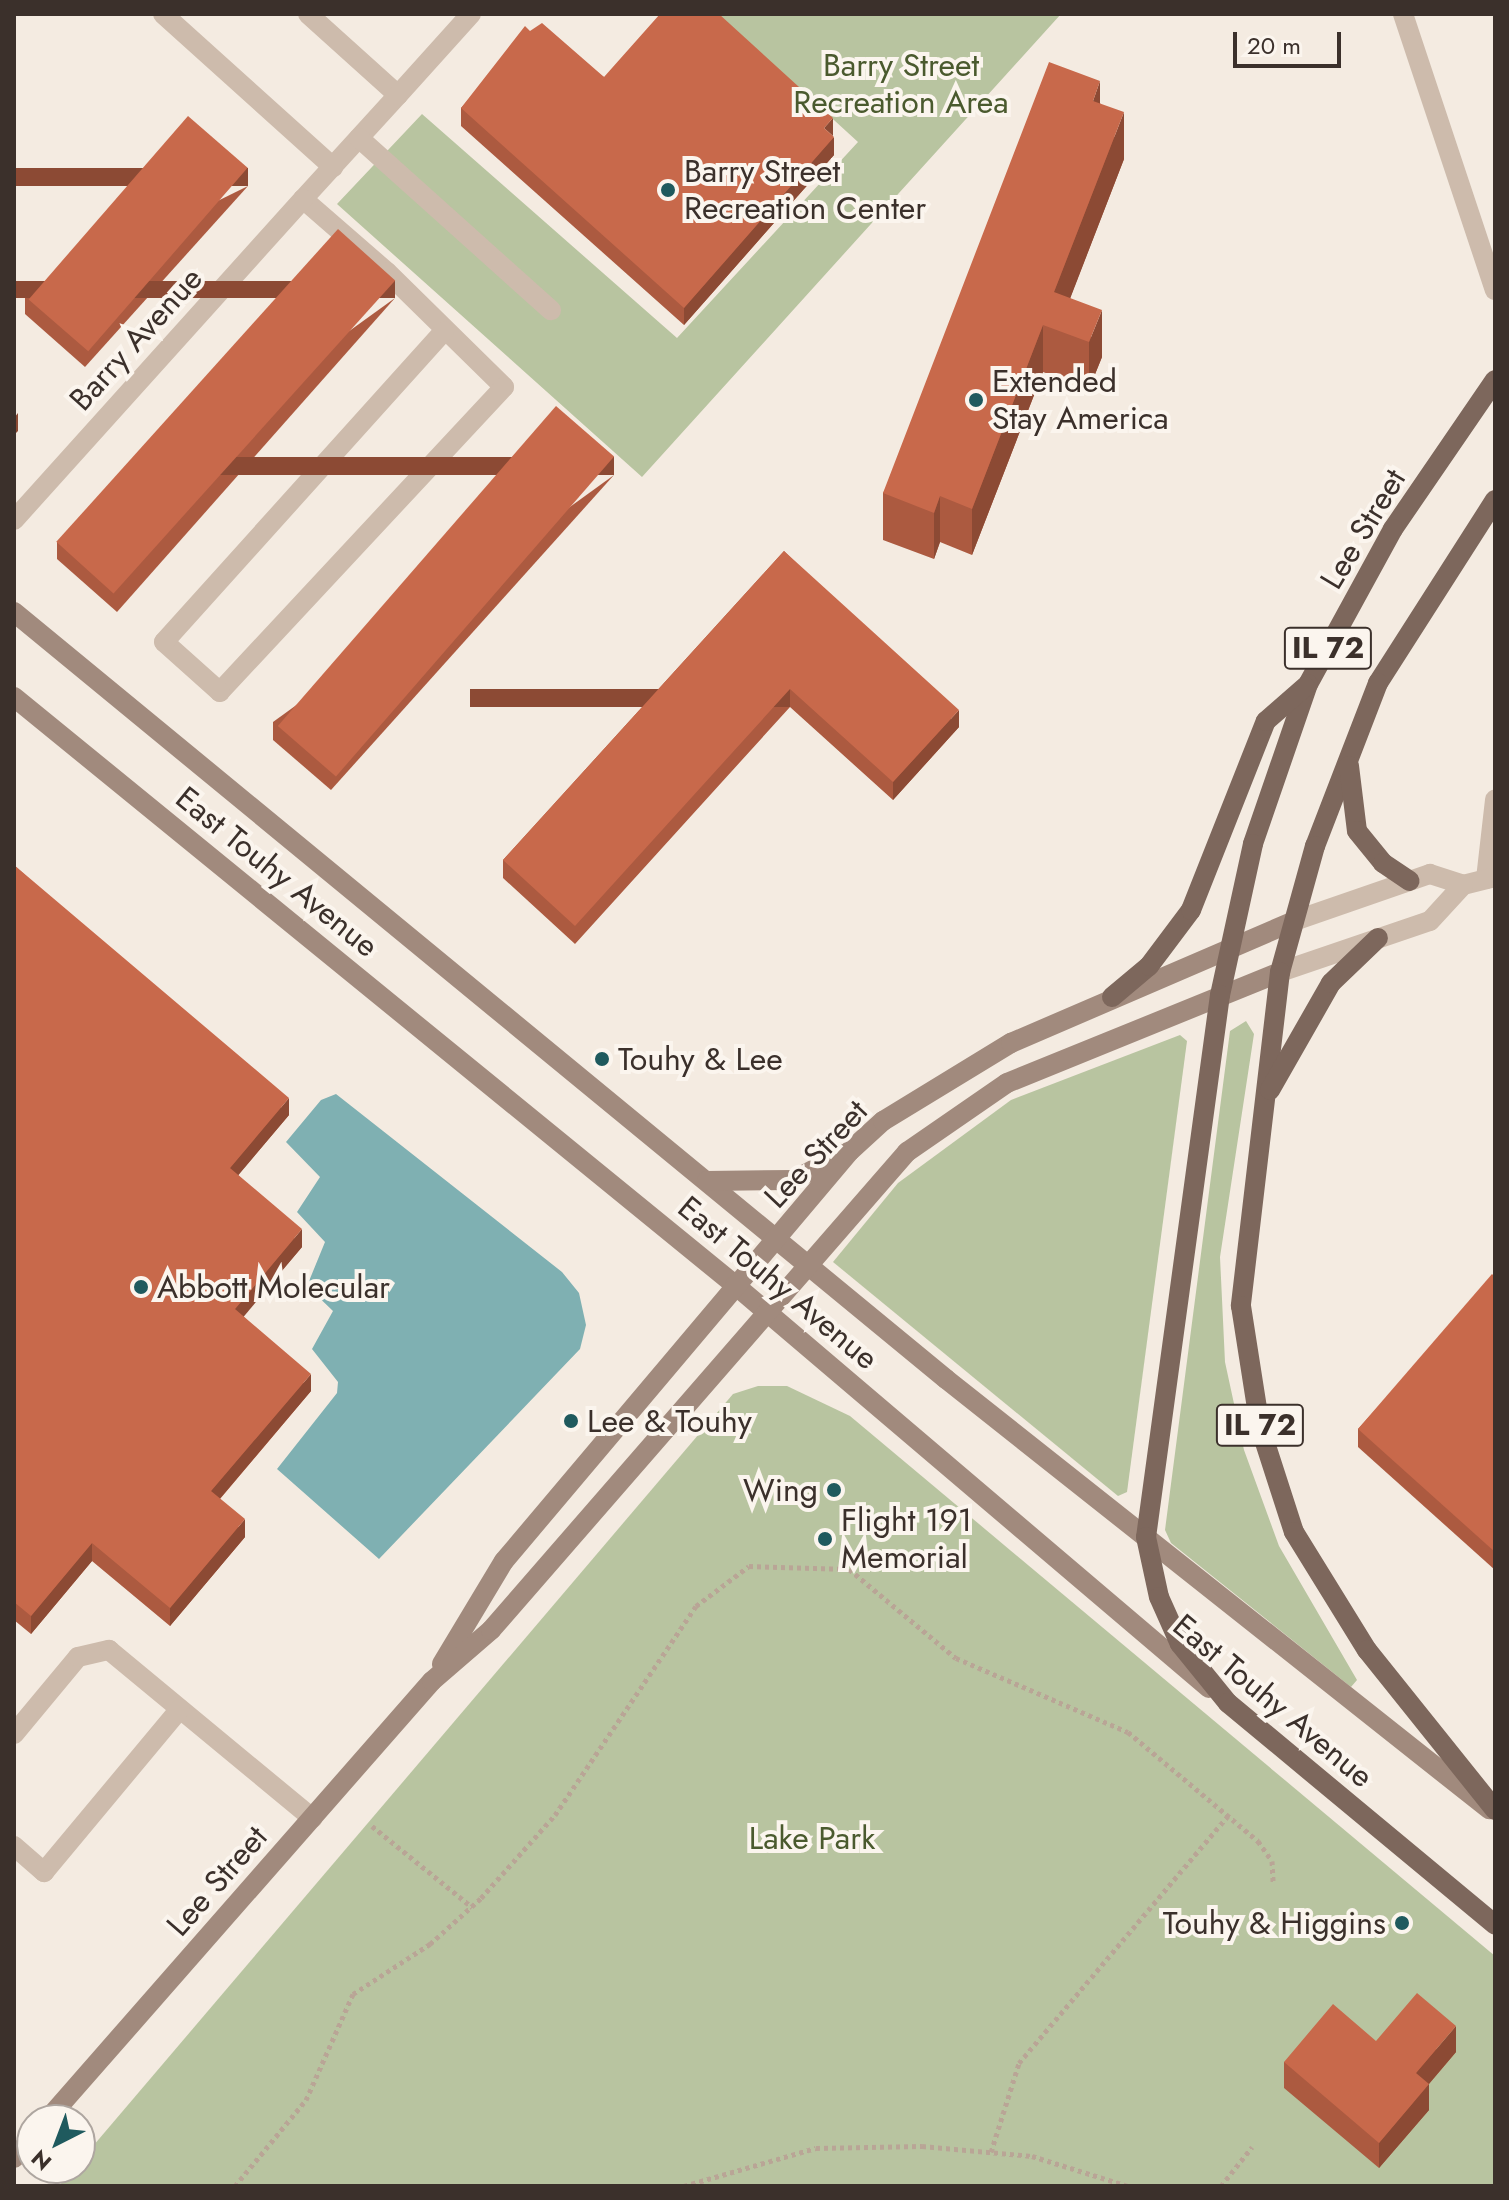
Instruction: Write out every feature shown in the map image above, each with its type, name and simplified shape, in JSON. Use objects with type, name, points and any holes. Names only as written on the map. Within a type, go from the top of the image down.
[{"type":"main road","name":"Lee Street","points":[[1220,995],[1253,844],[1308,684],[1393,529],[1495,380]]},
{"type":"main road","name":"IL 72","points":[[1495,500],[1394,656],[1349,752],[1294,921],[1280,972],[1261,1108],[1241,1306],[1273,1478],[1320,1580],[1495,1812]]},
{"type":"main road","name":"East Touhy Avenue","points":[[14,612],[807,1263],[1146,1537],[1495,1812]]},
{"type":"main road","points":[[1112,997],[1149,966],[1191,910],[1266,721],[1308,684]]},
{"type":"main road","name":"East Touhy Avenue","points":[[14,697],[735,1285],[1495,1925]]},
{"type":"main road","points":[[1349,752],[1357,831],[1410,881]]},
{"type":"main road","name":"Lee Street","points":[[432,1681],[504,1561],[850,1151],[957,1072],[1112,997],[1294,921]]},
{"type":"main road","points":[[1261,1108],[1305,1020],[1354,954],[1378,938]]},
{"type":"main road","name":"Lee Street","points":[[61,2104],[432,1681],[491,1630],[807,1263],[907,1152],[1007,1083],[1280,972]]},
{"type":"main road","name":"IL 72","points":[[1220,995],[1146,1537],[1159,1597],[1180,1644],[1228,1703]]},
{"type":"main road","points":[[707,1181],[794,1180],[850,1151]]},
{"type":"street","points":[[163,14],[333,167]]},
{"type":"street","points":[[308,14],[398,95],[471,14]]},
{"type":"street","points":[[1403,14],[1495,290]]},
{"type":"street","name":"Barry Avenue","points":[[14,520],[398,95]]},
{"type":"street","points":[[359,138],[551,310]]},
{"type":"street","points":[[303,199],[504,387],[220,692],[164,642],[444,331]]},
{"type":"street","points":[[1280,972],[1430,921],[1463,885],[1490,878],[1495,800]]},
{"type":"street","points":[[1294,921],[1430,874],[1463,885]]},
{"type":"street","points":[[14,1734],[78,1657],[109,1650],[312,1818]]},
{"type":"street","points":[[14,1846],[44,1872],[180,1709]]},
{"type":"path","points":[[235,2186],[306,2100],[353,1994],[472,1907],[555,1815],[696,1606],[749,1566],[849,1569],[956,1658],[1128,1732],[1228,1816],[1272,1861],[1273,1882]]},
{"type":"path","points":[[991,2152],[1019,2063],[1228,1816]]},
{"type":"path","points":[[372,1826],[472,1907]]},
{"type":"path","points":[[1221,2186],[1252,2147]]},
{"type":"path","points":[[684,2186],[816,2148],[991,2152],[1032,2156],[1128,2186]]},
{"type":"green space","name":"Barry Street Recreation Area","points":[[718,14],[1061,14],[642,477],[337,204],[422,114],[677,338],[858,142]]},
{"type":"green space","points":[[1246,1021],[1254,1034],[1220,1257],[1225,1362],[1244,1450],[1279,1546],[1357,1680],[1351,1687],[1171,1543],[1165,1530],[1230,1031]]},
{"type":"green space","points":[[1180,1035],[1187,1041],[1127,1492],[1118,1496],[833,1262],[898,1183],[1011,1100]]},
{"type":"green space","name":"Lake Park","points":[[758,1386],[787,1386],[850,1416],[1495,1956],[1495,2186],[59,2186],[96,2184],[96,2143],[733,1394]]},
{"type":"water","points":[[336,1094],[562,1272],[579,1293],[586,1325],[580,1349],[379,1559],[277,1469],[337,1393],[338,1382],[312,1349],[333,1311],[307,1286],[325,1242],[297,1212],[320,1177],[286,1142],[321,1100]]},
{"type":"building","name":"Barry Street Recreation Center","points":[[660,14],[719,14],[833,118],[824,128],[834,137],[684,308],[461,108],[525,26],[530,31],[542,23],[604,77]]},
{"type":"building","points":[[1049,62],[1100,81],[1093,101],[1124,112],[1054,292],[1102,310],[1089,342],[1043,325],[972,509],[940,496],[934,513],[883,493]]},
{"type":"building","points":[[188,116],[248,168],[88,351],[29,299]]},
{"type":"building","points":[[338,229],[395,281],[114,593],[56,542]]},
{"type":"building","points":[[556,406],[614,457],[336,777],[278,726]]},
{"type":"building","points":[[784,551],[959,710],[893,782],[790,689],[575,926],[503,860]]},
{"type":"building","name":"Abbott Molecular","points":[[14,865],[289,1098],[230,1168],[302,1229],[235,1309],[311,1374],[211,1491],[245,1519],[170,1608],[92,1543],[31,1616],[14,1602]]},
{"type":"building","points":[[1492,1274],[1495,1277],[1495,1552],[1358,1429]]},
{"type":"building","points":[[1417,1993],[1456,2026],[1416,2073],[1429,2084],[1379,2143],[1284,2062],[1333,2004],[1376,2041]]},
{"type":"place","name":"Barry Street Recreation Center","points":[[668,190]]},
{"type":"place","name":"Extended Stay America","points":[[976,400]]},
{"type":"place","name":"Touhy & Lee","points":[[602,1059]]},
{"type":"place","name":"Abbott Molecular","points":[[141,1287]]},
{"type":"place","name":"Lee & Touhy","points":[[571,1421]]},
{"type":"place","name":"Wing","points":[[834,1490]]},
{"type":"place","name":"Flight 191 Memorial","points":[[825,1539]]},
{"type":"place","name":"Touhy & Higgins","points":[[1402,1923]]}]
